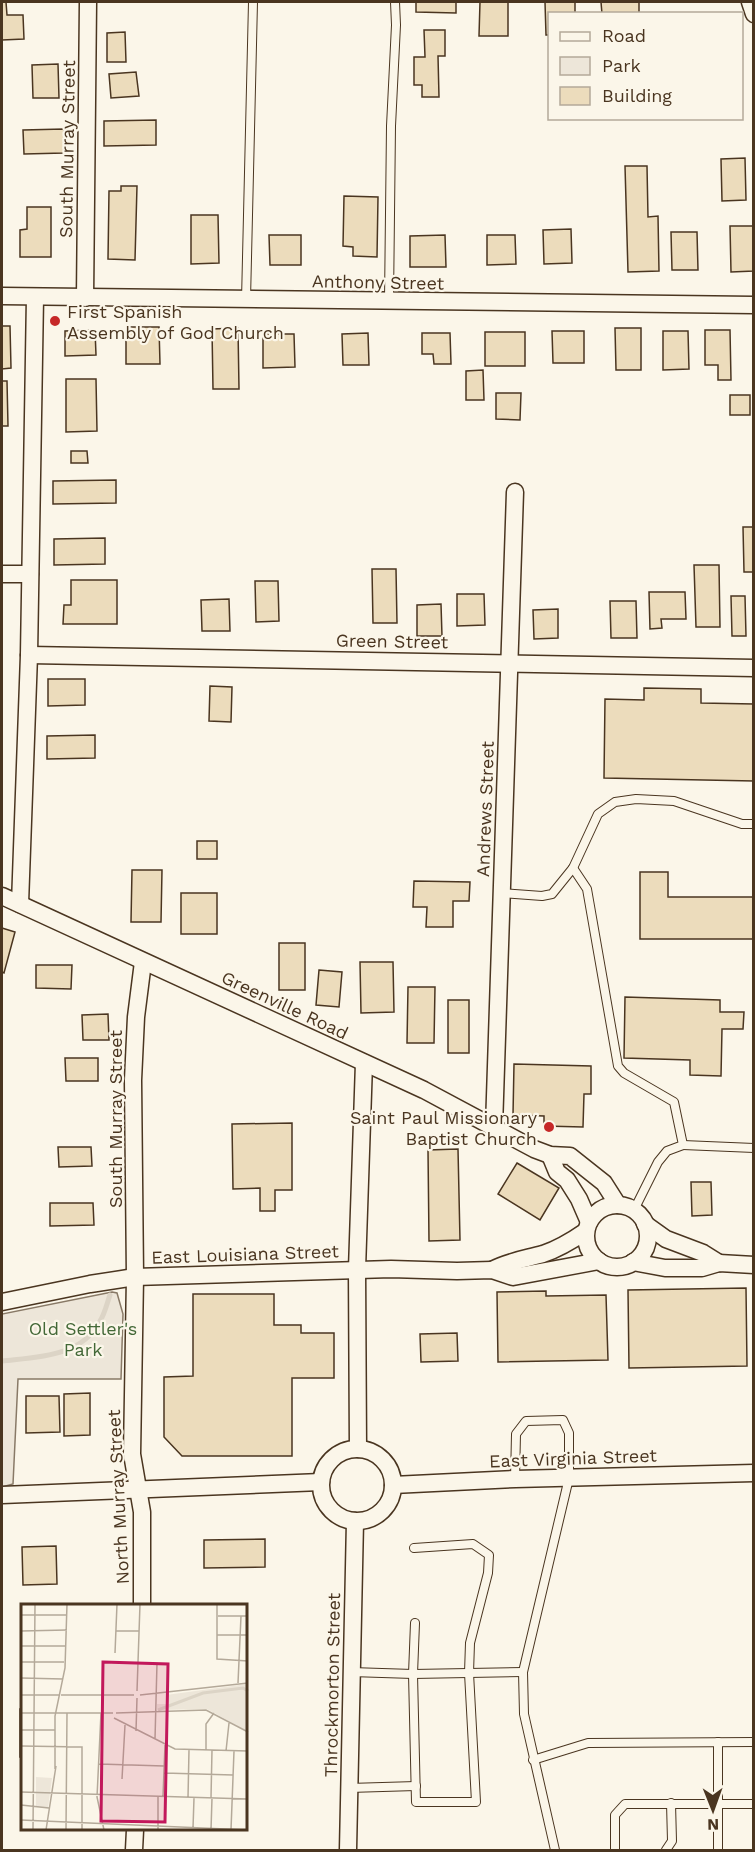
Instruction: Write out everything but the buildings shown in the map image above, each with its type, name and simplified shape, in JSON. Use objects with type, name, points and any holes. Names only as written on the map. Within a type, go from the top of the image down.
[{"type":"street","name":"South Murray Street","points":[[85,298],[88,2]]},
{"type":"street","points":[[750,2],[753,14]]},
{"type":"street","name":"Anthony Street","points":[[2,296],[753,305]]},
{"type":"street","points":[[20,904],[29,655],[35,297]]},
{"type":"street","name":"Andrews Street","points":[[494,1127],[515,492]]},
{"type":"street","points":[[2,574],[30,574]]},
{"type":"street","name":"Green Street","points":[[29,655],[753,668]]},
{"type":"street","name":"Greenville Road","points":[[2,896],[424,1090],[550,1155],[570,1156],[604,1183],[618,1205]]},
{"type":"street","name":"South Murray Street","points":[[135,1277],[133,1058],[143,962]]},
{"type":"street","points":[[358,1449],[357,1269],[364,1063]]},
{"type":"street","name":"Greenville Road","points":[[550,1155],[557,1172],[567,1180],[579,1199],[588,1226]]},
{"type":"street","points":[[719,1263],[703,1253],[666,1239],[645,1224],[634,1210],[618,1205],[601,1209],[588,1226],[588,1248],[599,1261],[616,1266],[633,1262],[665,1268],[702,1268],[719,1263],[753,1265]]},
{"type":"street","points":[[633,1262],[639,1257],[647,1241],[645,1224]]},
{"type":"street","name":"East Louisiana Street","points":[[492,1270],[507,1262],[545,1253],[573,1240],[588,1226]]},
{"type":"street","name":"East Louisiana Street","points":[[2,1302],[135,1277],[357,1269],[492,1270],[513,1277],[599,1261]]},
{"type":"street","name":"North Murray Street","points":[[135,1277],[132,1454],[142,1512],[142,1604]]},
{"type":"street","points":[[358,1449],[370,1451],[380,1457],[388,1466],[393,1485],[390,1500],[383,1510],[374,1517],[355,1521],[340,1517],[330,1510],[323,1500],[321,1482],[327,1465],[335,1456],[346,1450],[358,1449]]},
{"type":"street","name":"East Virginia Street","points":[[393,1485],[515,1479],[753,1473]]},
{"type":"street","points":[[2,1494],[321,1482]]},
{"type":"street","name":"Throckmorton Street","points":[[348,1851],[355,1521]]},
{"type":"street","points":[[134,1851],[135,1831]]},
{"type":"lane","points":[[246,300],[253,2]]},
{"type":"lane","points":[[389,301],[395,2]]},
{"type":"lane","points":[[502,893],[542,896],[552,894],[573,868],[598,814],[615,802],[674,801],[742,824],[753,824]]},
{"type":"lane","points":[[573,868],[587,889],[618,1066],[624,1073],[674,1102],[683,1145]]},
{"type":"lane","points":[[634,1210],[658,1162],[667,1152],[683,1145],[753,1148]]},
{"type":"lane","points":[[515,1479],[516,1434],[526,1421],[563,1420],[569,1433],[569,1478],[523,1672],[524,1714],[555,1851]]},
{"type":"lane","points":[[414,1548],[474,1544],[489,1555],[488,1574],[470,1643],[469,1673],[476,1802],[416,1802],[413,1674],[415,1623]]},
{"type":"lane","points":[[351,1672],[413,1674],[523,1672]]},
{"type":"lane","points":[[718,1742],[718,1851]]},
{"type":"lane","points":[[533,1760],[588,1743],[753,1742]]},
{"type":"lane","points":[[349,1788],[416,1786]]},
{"type":"lane","points":[[666,1851],[672,1841],[671,1803]]},
{"type":"lane","points":[[615,1851],[615,1815],[625,1804],[753,1804]]},
{"type":"green space","name":"Old Settler's Park","points":[[112,1292],[117,1293],[123,1314],[121,1379],[18,1379],[13,1484],[2,1487],[2,1314]]},
{"type":"waterway","points":[[2,1361],[57,1353],[82,1342],[100,1321],[110,1295]]},
{"type":"place","name":"First Spanish Assembly of God Church","points":[[55,321]]},
{"type":"place","name":"Saint Paul Missionary Baptist Church","points":[[549,1127]]}]
